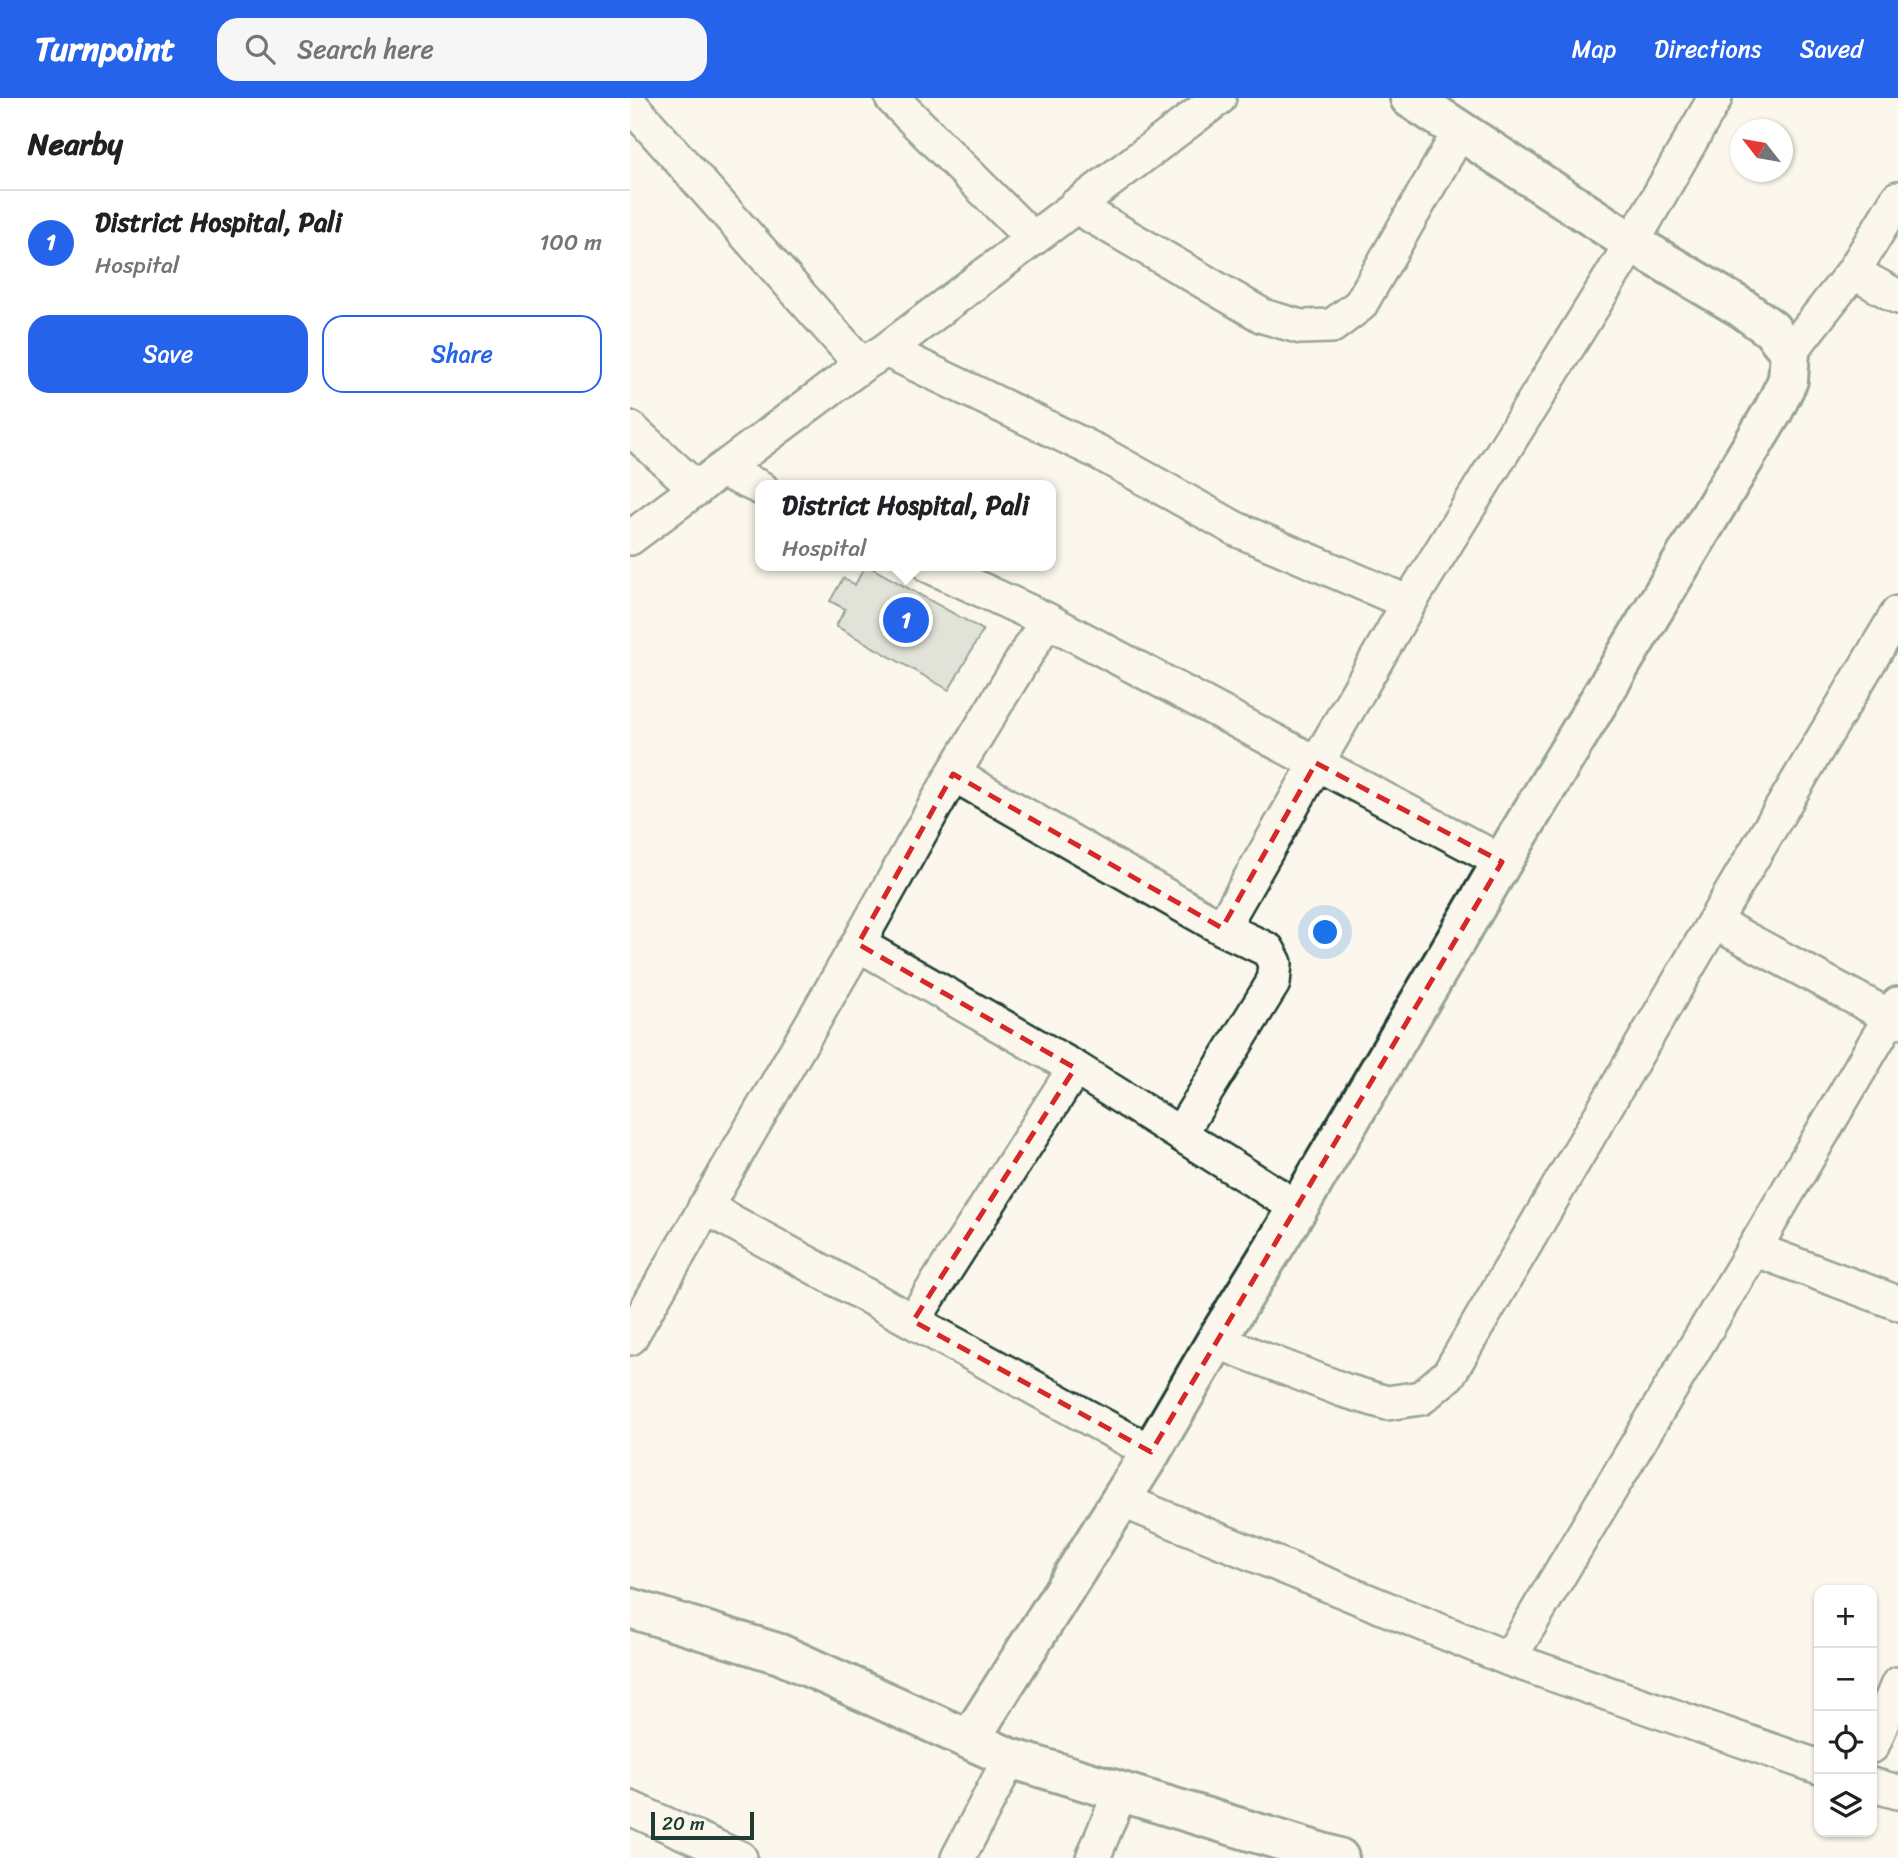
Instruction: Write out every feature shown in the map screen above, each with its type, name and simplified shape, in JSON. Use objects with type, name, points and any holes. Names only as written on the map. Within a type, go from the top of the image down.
[{"type":"street","points":[[892,98],[1032,238]]},
{"type":"street","points":[[630,538],[1219,98]]},
{"type":"street","points":[[1410,98],[1632,243],[1742,308],[1771,329],[1790,352]]},
{"type":"street","points":[[1222,928],[1409,603],[1632,243],[1715,98]]},
{"type":"street","points":[[630,104],[874,358],[1098,452],[1236,529],[1409,603]]},
{"type":"street","points":[[1075,206],[1263,316],[1301,327],[1332,326],[1360,305],[1460,131]]},
{"type":"street","points":[[970,1739],[1151,1452],[1773,411],[1788,380],[1790,352],[1853,272],[1898,198]]},
{"type":"street","points":[[1853,272],[1898,298]]},
{"type":"street","points":[[630,428],[710,480],[755,487]]},
{"type":"street","points":[[941,571],[1047,620],[1502,862]]},
{"type":"street","points":[[1216,1341],[1343,1390],[1388,1403],[1421,1398],[1449,1374],[1898,613]]},
{"type":"street","points":[[630,1338],[953,774],[1047,620]]},
{"type":"street","points":[[953,774],[1222,928],[1268,950],[1275,963],[1273,983],[1180,1134]]},
{"type":"street","points":[[1509,1659],[1895,1014],[1714,922]]},
{"type":"street","points":[[858,944],[1075,1068],[1298,1208]]},
{"type":"street","points":[[913,1321],[1075,1068]]},
{"type":"street","points":[[705,1207],[1151,1452]]},
{"type":"street","points":[[1754,1249],[1898,1303]]},
{"type":"street","points":[[1121,1500],[1509,1659],[1814,1765]]},
{"type":"street","points":[[630,1608],[780,1654],[1010,1758],[1327,1856]]},
{"type":"street","points":[[1877,1734],[1898,1684]]},
{"type":"street","points":[[958,1858],[1010,1758]]},
{"type":"street","points":[[1877,1786],[1898,1792]]},
{"type":"street","points":[[1093,1858],[1120,1793]]},
{"type":"street","points":[[630,1808],[740,1858]]},
{"type":"highlighted area","points":[[1316,763],[1502,862],[1151,1452],[913,1321],[1075,1068],[858,944],[953,774],[1222,928]]},
{"type":"building","points":[[862,571],[877,571],[983,630],[949,690],[836,626],[845,609],[830,601],[843,578],[855,585]]},
{"type":"place","name":"District Hospital, Pali","points":[[906,620]]}]
